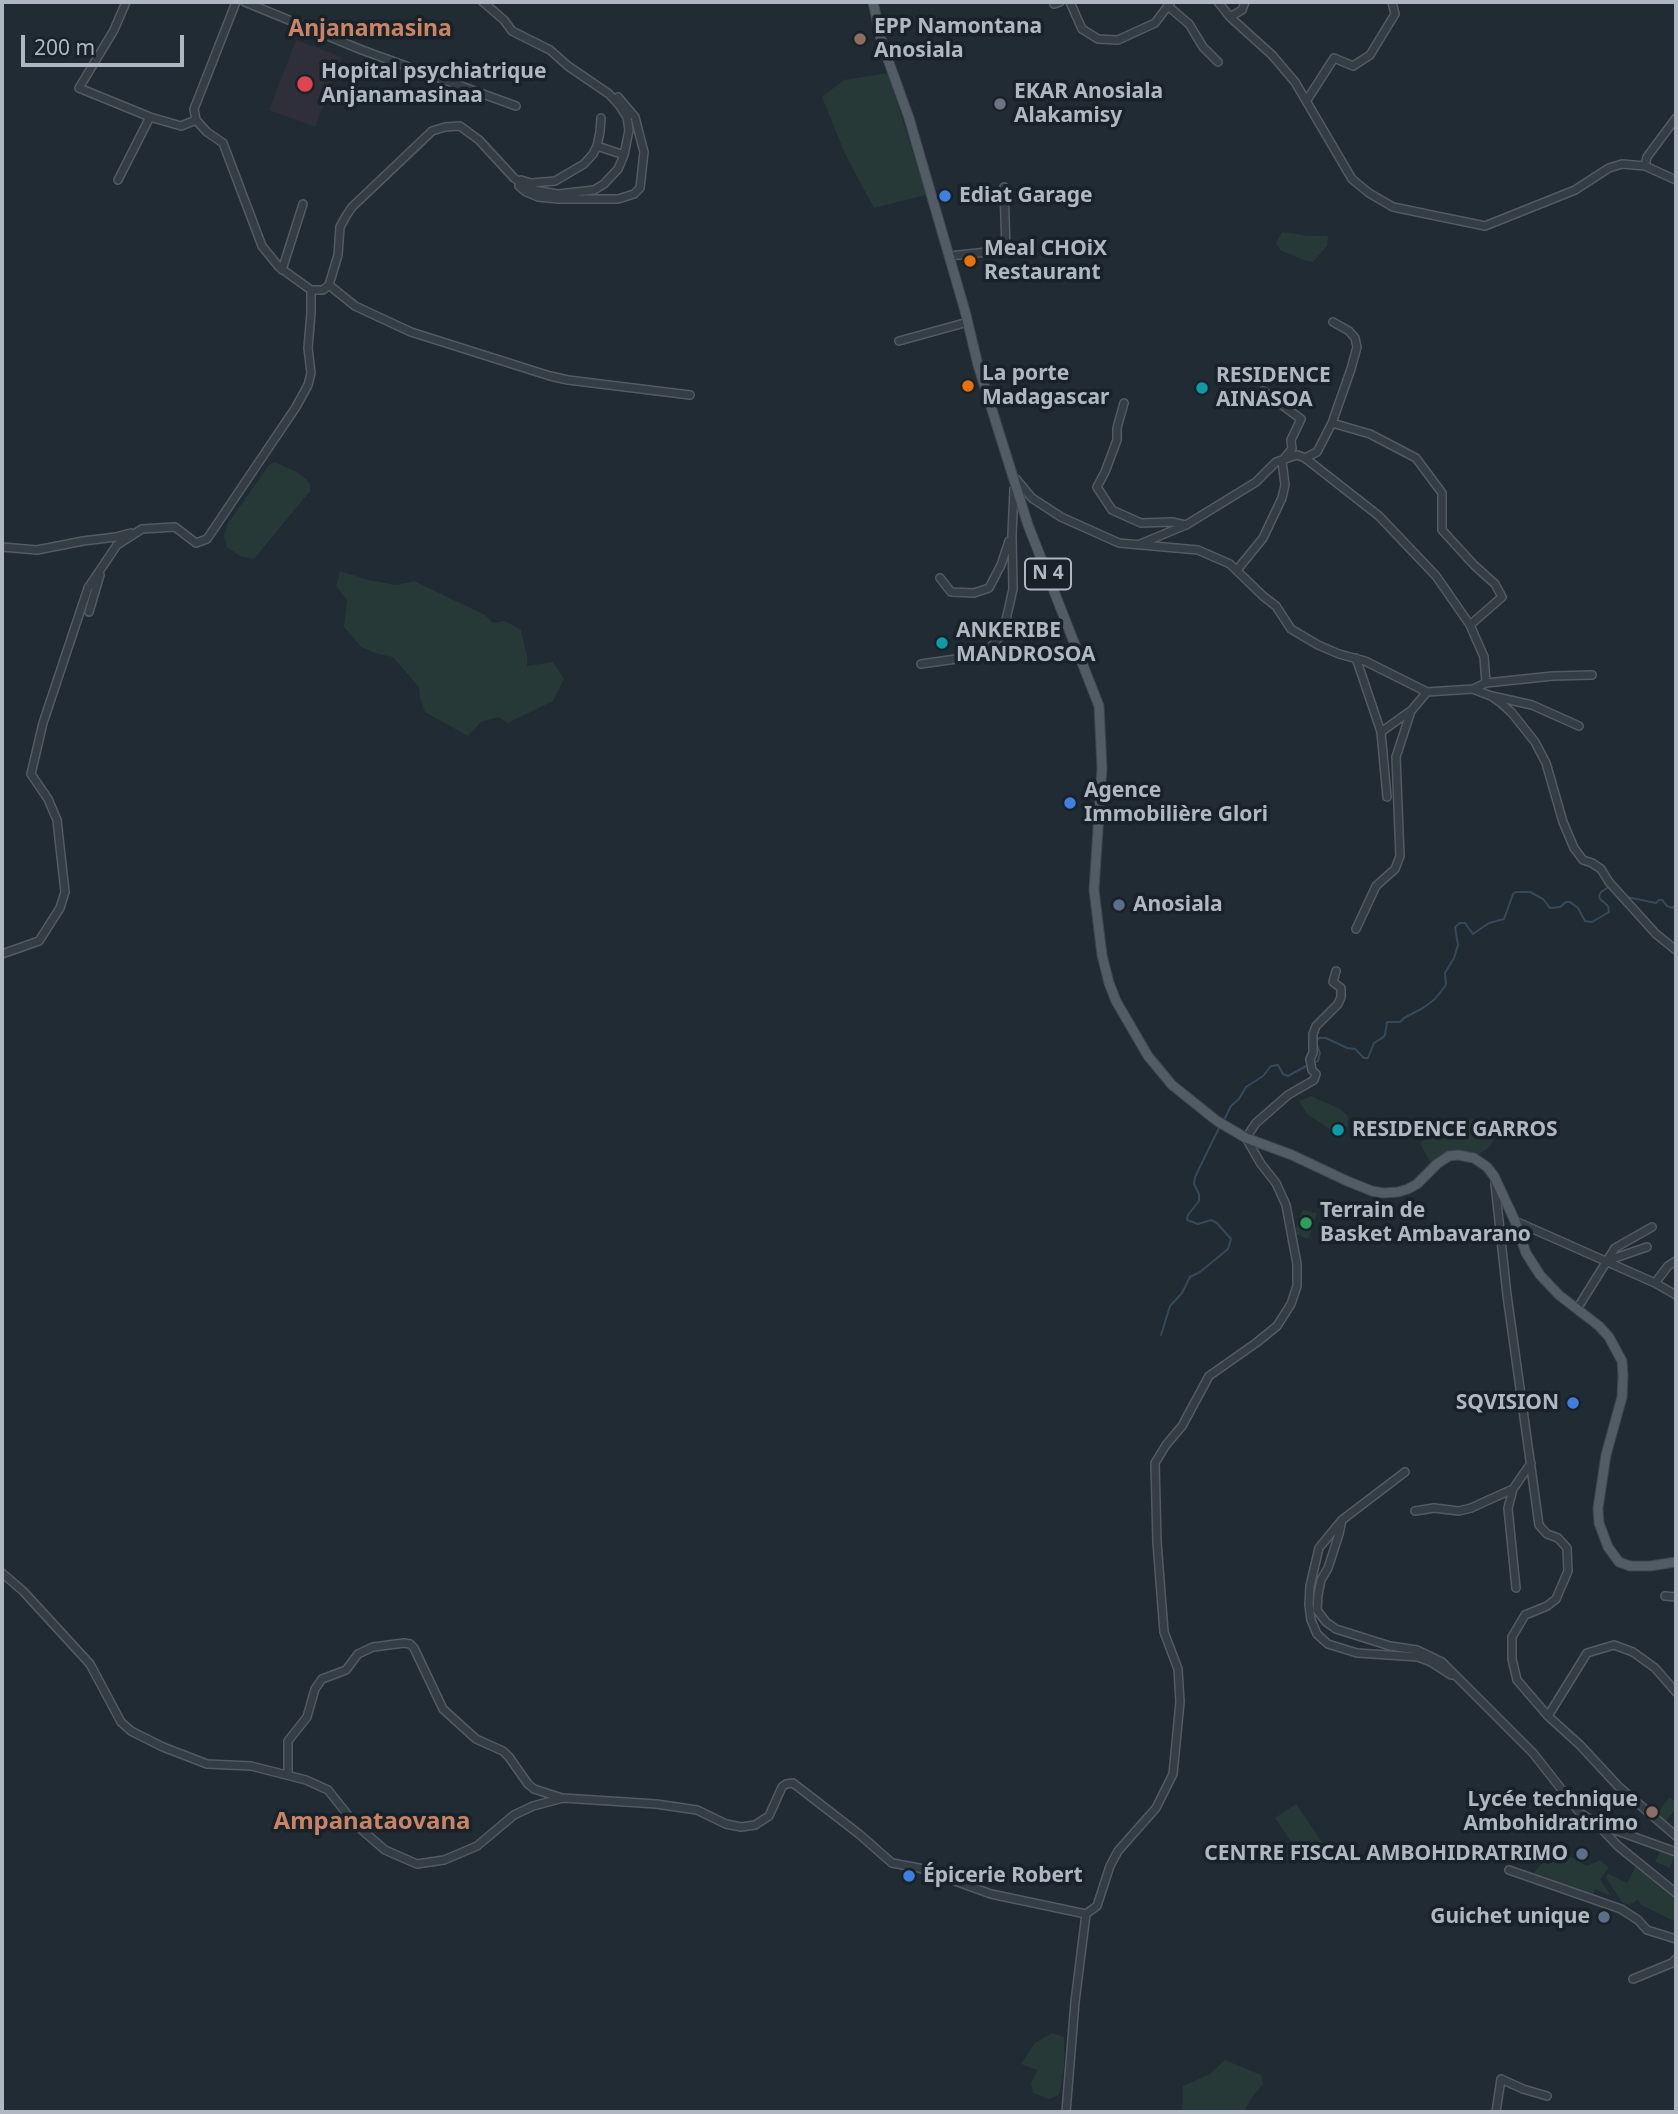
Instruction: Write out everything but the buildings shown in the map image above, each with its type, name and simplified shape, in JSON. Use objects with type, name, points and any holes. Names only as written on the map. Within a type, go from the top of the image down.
[{"type":"main road","name":"N 4","points":[[873,2],[882,43],[909,118],[978,365],[1028,525],[1099,706],[1102,768],[1094,890],[1097,928],[1109,983],[1116,1001],[1147,1056],[1172,1085],[1221,1124],[1246,1138]]},
{"type":"main road","points":[[1246,1138],[1292,1154],[1373,1191],[1398,1192],[1408,1189],[1450,1156],[1479,1160],[1494,1176],[1515,1221],[1526,1253],[1540,1275],[1609,1337],[1622,1361],[1622,1397],[1606,1455],[1599,1498],[1600,1523],[1614,1557],[1619,1562],[1640,1566],[1676,1562]]},
{"type":"street","points":[[126,2],[114,30],[79,88],[150,117],[181,126],[196,120]]},
{"type":"street","points":[[236,2],[194,109],[196,120],[223,144],[262,246],[282,270],[311,290],[323,290],[329,285],[338,255],[340,227],[352,208],[432,131],[445,127],[460,126],[479,140],[526,192],[538,197],[558,200],[618,199],[634,194],[640,188],[643,152],[635,117],[612,92],[587,76],[582,77]]},
{"type":"street","points":[[245,2],[362,50],[516,106]]},
{"type":"street","points":[[483,2],[504,20],[512,31],[550,50],[582,77],[609,94],[627,117],[629,130],[618,169],[594,190],[558,194],[527,187],[514,178]]},
{"type":"street","points":[[1070,2],[1082,29],[1098,39],[1118,40],[1155,23],[1170,4],[1218,62]]},
{"type":"street","points":[[1218,2],[1296,82],[1352,179],[1393,207],[1485,226],[1574,190],[1609,168],[1622,164],[1645,166],[1676,180]]},
{"type":"street","points":[[1230,17],[1242,10],[1245,2]]},
{"type":"street","points":[[1307,100],[1334,58],[1353,66],[1370,55],[1395,14],[1392,2]]},
{"type":"street","points":[[118,180],[150,117]]},
{"type":"street","points":[[514,178],[531,183],[555,181],[584,164],[597,146],[601,118]]},
{"type":"street","points":[[1645,166],[1647,158],[1676,118]]},
{"type":"street","points":[[597,146],[624,155]]},
{"type":"street","points":[[949,256],[1006,250],[1004,187]]},
{"type":"street","points":[[282,270],[303,204]]},
{"type":"street","points":[[329,285],[355,306],[400,327],[550,376],[690,395]]},
{"type":"street","points":[[2,547],[37,550],[116,537],[142,529],[175,527],[196,543],[207,539],[308,385],[311,373],[308,348],[311,290]]},
{"type":"street","points":[[1305,458],[1317,452],[1332,423],[1357,347],[1355,338],[1349,331],[1333,322]]},
{"type":"street","points":[[899,341],[968,323]]},
{"type":"street","points":[[1237,570],[1264,538],[1282,498],[1285,485],[1282,461],[1292,449],[1291,440],[1301,419],[1263,391]]},
{"type":"street","points":[[1124,403],[1117,428],[1117,440],[1097,487],[1112,510],[1141,523],[1172,522],[1186,525]]},
{"type":"street","points":[[1332,423],[1370,434],[1416,458],[1443,493],[1442,530],[1495,584],[1502,597],[1470,625]]},
{"type":"street","points":[[1139,544],[1186,525],[1256,482],[1276,462],[1297,455],[1305,458],[1379,516],[1436,576],[1470,625],[1483,657],[1486,682]]},
{"type":"street","points":[[921,664],[984,655],[1003,633],[1013,589],[1014,477]]},
{"type":"street","points":[[1014,477],[1032,498],[1061,517],[1119,543],[1198,550],[1230,564],[1276,606],[1291,628],[1300,635],[1339,654],[1356,657],[1427,692],[1473,689],[1486,682],[1592,675]]},
{"type":"street","points":[[2,954],[39,942],[60,908],[65,892],[57,820],[48,799],[31,774],[43,723],[88,588],[117,545],[142,529]]},
{"type":"street","points":[[940,578],[951,592],[974,593],[989,588],[1012,535]]},
{"type":"street","points":[[89,612],[102,568]]},
{"type":"street","points":[[1356,657],[1381,732],[1387,797]]},
{"type":"street","points":[[1473,689],[1532,705],[1579,726]]},
{"type":"street","points":[[1381,732],[1411,711],[1427,692]]},
{"type":"street","points":[[1491,696],[1512,713],[1535,742],[1546,763],[1563,822],[1574,848],[1583,860],[1601,869],[1609,882],[1656,934],[1676,950]]},
{"type":"street","points":[[1356,929],[1376,886],[1395,869],[1400,856],[1396,757],[1411,711]]},
{"type":"street","points":[[1066,2112],[1075,2001],[1086,1914],[1097,1906],[1110,1866],[1118,1851],[1156,1808],[1173,1774],[1180,1691],[1178,1669],[1164,1632],[1157,1542],[1156,1463],[1166,1445],[1182,1426],[1209,1376],[1276,1326],[1291,1304],[1297,1286],[1297,1264],[1286,1205],[1276,1183],[1246,1138],[1256,1123],[1288,1095],[1314,1080],[1316,1074],[1312,1070],[1310,1059],[1314,1053],[1313,1034],[1316,1026],[1338,1004],[1341,997],[1341,988],[1333,982],[1336,971]]},
{"type":"street","points":[[1494,1176],[1507,1295],[1539,1525],[1546,1534],[1559,1538],[1567,1548],[1569,1570],[1556,1599],[1525,1615],[1513,1636],[1512,1658],[1517,1680],[1548,1716],[1580,1745],[1618,1786],[1676,1836]]},
{"type":"street","points":[[1515,1221],[1655,1283],[1676,1295]]},
{"type":"street","points":[[1577,1309],[1615,1248],[1652,1227]]},
{"type":"street","points":[[1606,1262],[1647,1247]]},
{"type":"street","points":[[1655,1283],[1668,1266],[1676,1261]]},
{"type":"street","points":[[1516,1588],[1508,1507],[1513,1489],[1531,1463]]},
{"type":"street","points":[[1405,1472],[1342,1520],[1319,1548],[1314,1564],[1309,1605],[1311,1620],[1317,1634],[1328,1644],[1357,1653],[1418,1657],[1432,1662],[1461,1681]]},
{"type":"street","points":[[1415,1511],[1434,1508],[1459,1511],[1513,1489]]},
{"type":"street","points":[[1342,1520],[1318,1595],[1317,1610],[1326,1622],[1336,1629],[1390,1646],[1417,1650],[1442,1662],[1533,1753],[1580,1813],[1598,1825],[1618,1846],[1676,1893]]},
{"type":"street","points":[[2,1573],[23,1591],[90,1664],[121,1722],[131,1731],[207,1764],[251,1766],[306,1780],[328,1790],[355,1824],[385,1850],[417,1864],[444,1860],[477,1846],[514,1815],[533,1806],[563,1798]]},
{"type":"street","points":[[1665,1596],[1676,1597]]},
{"type":"street","points":[[288,1775],[288,1741],[307,1717],[315,1689],[322,1679],[346,1670],[358,1654],[373,1647],[410,1644],[443,1709],[476,1739],[503,1751],[534,1789],[563,1798],[656,1804],[697,1810],[726,1824],[741,1827],[755,1825],[769,1816],[782,1787],[793,1783],[892,1863],[919,1868],[991,1894],[1086,1914]]},
{"type":"street","points":[[1548,1716],[1587,1653],[1614,1645],[1633,1652],[1655,1668],[1676,1692]]},
{"type":"street","points":[[1598,1825],[1676,1852]]},
{"type":"street","points":[[1509,1870],[1592,1897],[1621,1909],[1638,1920],[1647,1930],[1676,1939]]},
{"type":"street","points":[[1633,1979],[1676,1959]]},
{"type":"street","points":[[1496,2112],[1501,2079],[1523,2090],[1548,2096]]},
{"type":"shaded area","name":"Hopital psychiatrique Anjanamasinaa","points":[[296,40],[342,57],[315,127],[269,110]]},
{"type":"green space","points":[[888,73],[926,195],[874,208],[846,156],[822,97],[844,80]]},
{"type":"green space","points":[[1282,232],[1328,236],[1327,246],[1313,262],[1301,259],[1280,250],[1276,243]]},
{"type":"green space","points":[[274,462],[306,479],[310,484],[310,491],[254,559],[240,556],[227,547],[224,536],[227,525],[268,466]]},
{"type":"green space","points":[[340,571],[397,585],[414,581],[485,615],[493,623],[505,621],[521,630],[527,666],[553,662],[564,679],[553,701],[508,723],[498,717],[481,722],[468,736],[425,712],[419,687],[393,657],[361,647],[344,627],[347,600],[336,586]]},
{"type":"green space","points":[[1311,1096],[1340,1109],[1348,1116],[1348,1127],[1331,1130],[1307,1114],[1299,1101]]},
{"type":"green space","points":[[1481,1119],[1497,1135],[1489,1147],[1474,1158],[1465,1155],[1432,1166],[1420,1143],[1450,1121]]},
{"type":"green space","name":"Terrain de Basket Ambavarano","points":[[1303,1210],[1317,1213],[1308,1239],[1294,1233]]},
{"type":"green space","points":[[1670,1797],[1676,1802],[1676,1808],[1666,1821],[1657,1813]]},
{"type":"green space","points":[[1296,1804],[1322,1842],[1301,1856],[1275,1818]]},
{"type":"green space","points":[[1660,1851],[1674,1857],[1670,1868],[1655,1862]]},
{"type":"green space","points":[[1551,1852],[1560,1860],[1571,1857],[1587,1866],[1600,1860],[1609,1867],[1600,1879],[1611,1896],[1595,1889],[1592,1897],[1533,1874]]},
{"type":"green space","points":[[1637,1864],[1666,1886],[1676,1898],[1676,1922],[1641,1905],[1638,1900],[1629,1905],[1622,1902],[1606,1878],[1609,1874],[1627,1883]]},
{"type":"green space","points":[[1052,2033],[1064,2037],[1064,2067],[1059,2095],[1049,2099],[1033,2093],[1031,2084],[1037,2070],[1021,2064],[1035,2043]]},
{"type":"green space","points":[[1225,2060],[1261,2075],[1263,2084],[1244,2112],[1182,2112],[1183,2086],[1210,2074]]},
{"type":"waterway","points":[[1315,1062],[1318,1061],[1320,1053],[1316,1042],[1319,1038],[1355,1049],[1364,1058],[1368,1058],[1374,1043],[1385,1035],[1387,1022],[1400,1022],[1435,999],[1446,985],[1445,973],[1458,945],[1455,927],[1460,923],[1465,923],[1473,934],[1489,923],[1504,919],[1516,892],[1530,892],[1543,899],[1550,908],[1570,902],[1578,908],[1585,921],[1592,922],[1609,912],[1608,906],[1599,896],[1610,886]]},
{"type":"waterway","points":[[1627,897],[1656,903],[1662,900],[1673,908],[1676,904]]},
{"type":"waterway","points":[[1224,1120],[1246,1087],[1263,1076],[1271,1066],[1278,1065],[1283,1074],[1288,1076],[1310,1064]]},
{"type":"waterway","points":[[1161,1335],[1170,1306],[1182,1293],[1190,1277],[1228,1249],[1231,1239],[1211,1220],[1198,1224],[1187,1220],[1199,1201],[1194,1184],[1195,1177],[1219,1128]]},
{"type":"place","name":"EPP Namontana Anosiala","points":[[860,39]]},
{"type":"place","name":"Hopital psychiatrique Anjanamasinaa","points":[[305,84]]},
{"type":"place","name":"EKAR Anosiala Alakamisy","points":[[1000,104]]},
{"type":"place","name":"Ediat Garage","points":[[945,196]]},
{"type":"place","name":"Meal CHOiX Restaurant","points":[[970,261]]},
{"type":"place","name":"La porte Madagascar","points":[[968,386]]},
{"type":"place","name":"RESIDENCE AINASOA","points":[[1202,388]]},
{"type":"place","name":"ANKERIBE MANDROSOA","points":[[942,643]]},
{"type":"place","name":"Agence Immobilière Glori","points":[[1070,803]]},
{"type":"place","name":"Anosiala","points":[[1119,905]]},
{"type":"place","name":"RESIDENCE GARROS","points":[[1338,1130]]},
{"type":"place","name":"Terrain de Basket Ambavarano","points":[[1306,1223]]},
{"type":"place","name":"SQVISION","points":[[1573,1403]]},
{"type":"place","name":"Lycée technique Ambohidratrimo","points":[[1652,1812]]},
{"type":"place","name":"CENTRE FISCAL AMBOHIDRATRIMO","points":[[1582,1854]]},
{"type":"place","name":"Épicerie Robert","points":[[909,1876]]},
{"type":"place","name":"Guichet unique","points":[[1604,1917]]},
{"type":"district","name":"Anjanamasina","points":[[370,29]]},
{"type":"district","name":"Ampanataovana","points":[[372,1822]]}]
